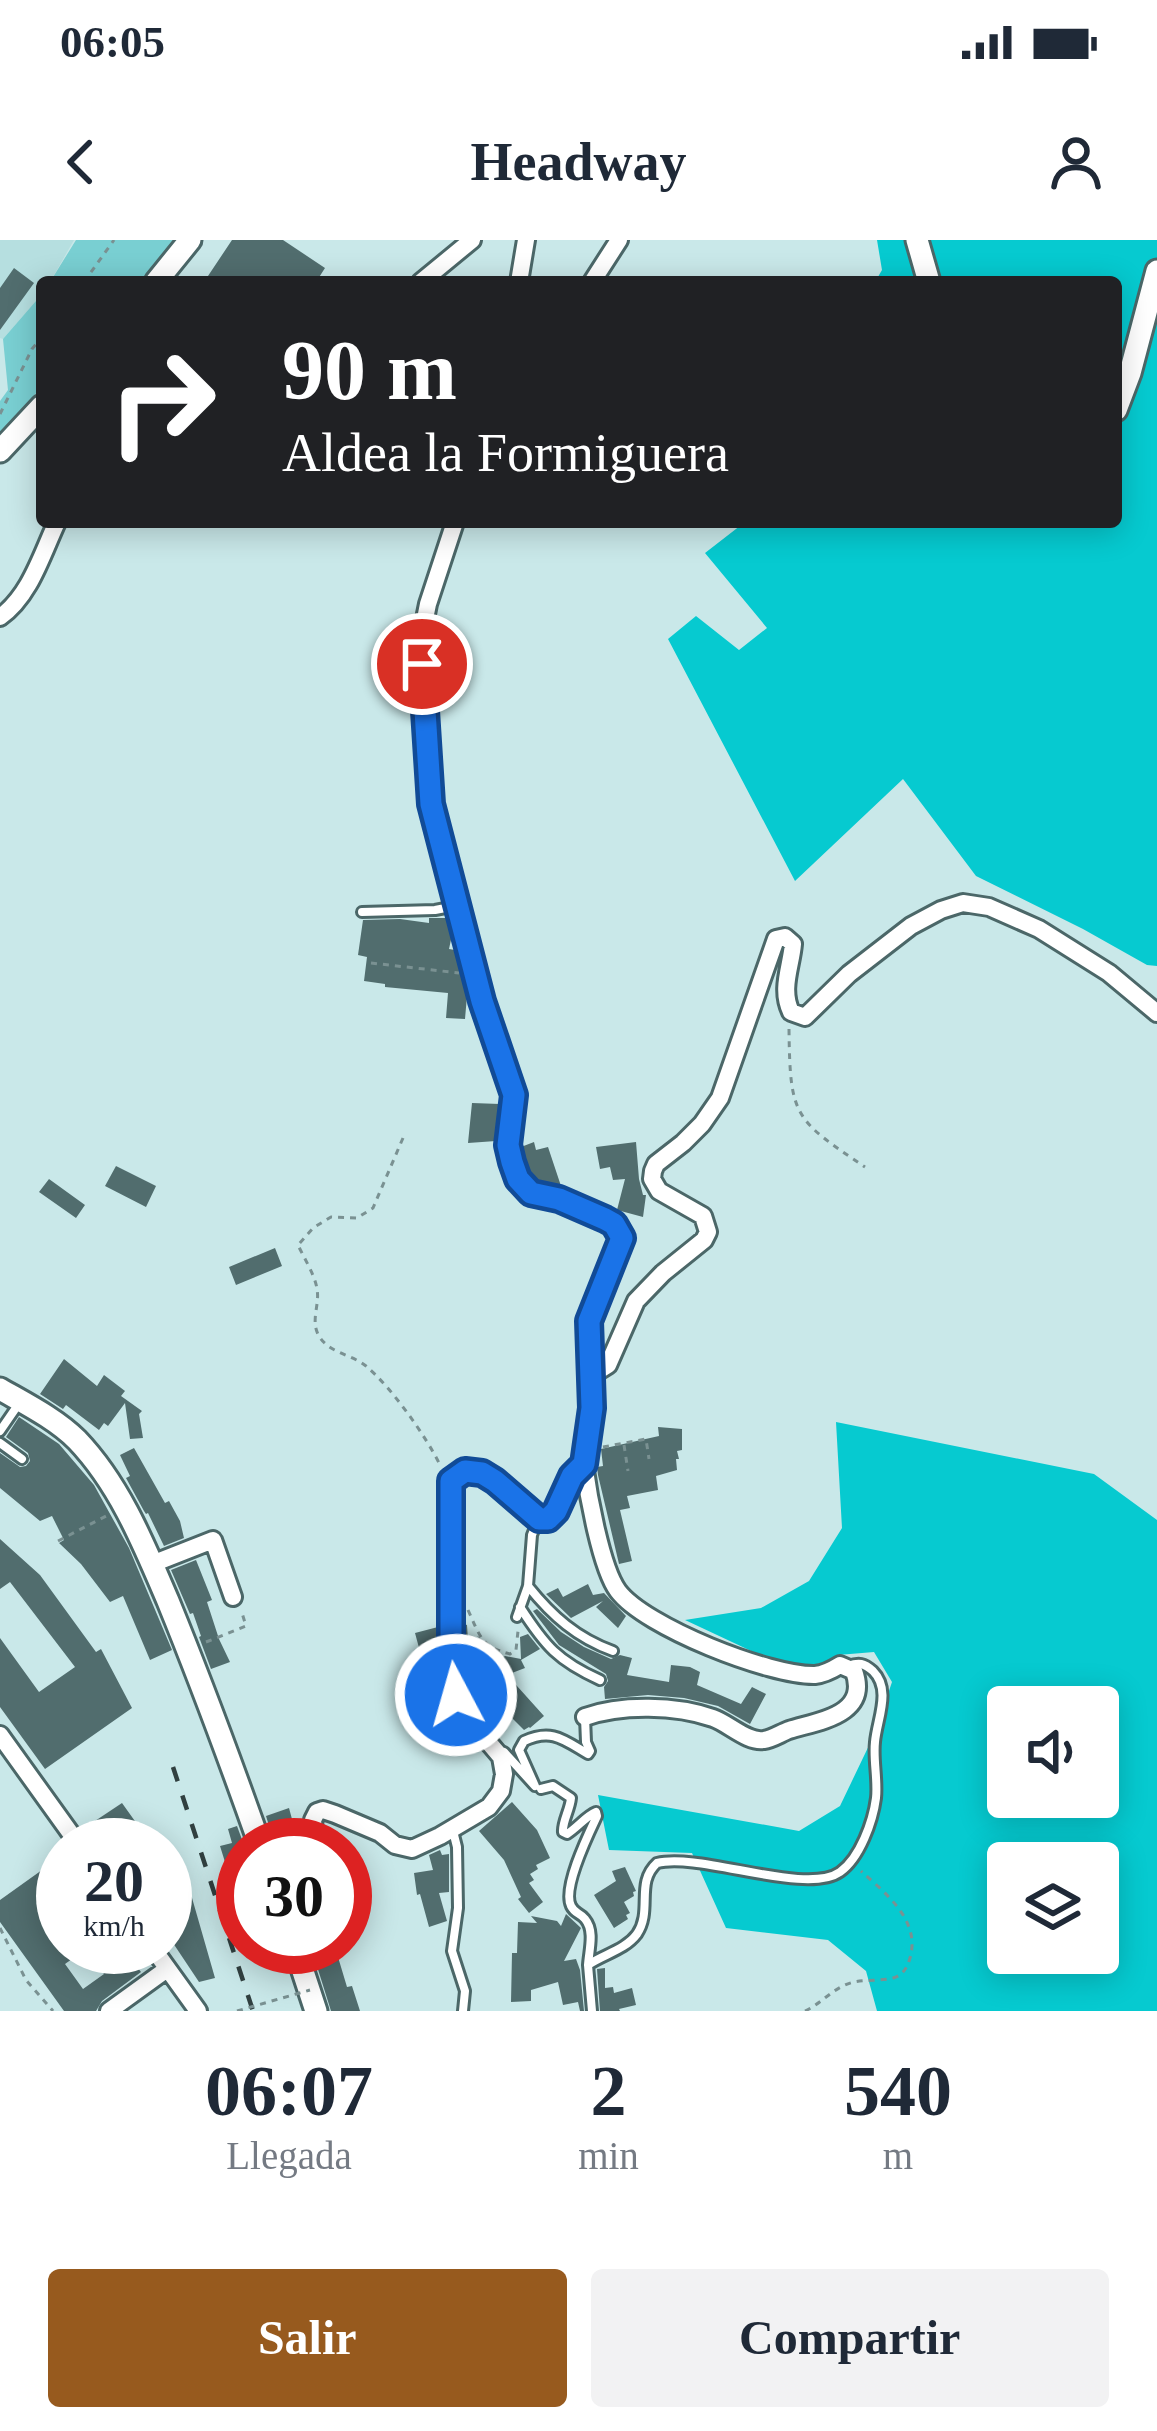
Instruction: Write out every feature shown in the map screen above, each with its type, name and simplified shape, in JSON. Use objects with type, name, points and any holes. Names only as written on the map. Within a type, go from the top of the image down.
[{"type":"street","points":[[165,276],[190,240]]},
{"type":"street","points":[[428,276],[472,240]]},
{"type":"street","points":[[520,276],[526,240]]},
{"type":"street","points":[[596,276],[619,240]]},
{"type":"street","points":[[916,240],[927,276]]},
{"type":"street","points":[[1122,394],[1157,272]]},
{"type":"street","points":[[0,451],[36,412]]},
{"type":"street","points":[[0,617],[13,608],[27,586],[54,528]]},
{"type":"street","points":[[453,528],[423,629],[431,804],[489,1025],[514,1095],[508,1145],[518,1179],[531,1193],[559,1199],[605,1219],[621,1233],[622,1243],[589,1321],[592,1375],[587,1487],[606,1565],[618,1591],[693,1639],[764,1667],[814,1675],[847,1666],[857,1680],[856,1691],[835,1718],[765,1740],[753,1739],[710,1716],[681,1712],[605,1709],[585,1717]]},
{"type":"street","points":[[592,1375],[608,1365],[636,1301],[704,1240],[708,1226],[703,1216],[659,1191],[653,1171],[702,1124],[720,1098],[776,939],[790,939],[793,944],[787,1004],[791,1012],[805,1018],[848,974],[928,916],[974,903],[1039,929],[1109,973],[1157,1013]]},
{"type":"street","points":[[0,1389],[59,1425],[109,1481],[188,1648],[251,1818]]},
{"type":"street","points":[[372,1830],[412,1849],[489,1807],[501,1791],[501,1757],[462,1711],[451,1669],[451,1481],[465,1471],[482,1473],[539,1519],[548,1519],[572,1476],[590,1456]]},
{"type":"street","points":[[152,1564],[213,1540],[233,1597]]},
{"type":"street","points":[[0,1735],[60,1818]]},
{"type":"street","points":[[314,1818],[323,1810],[343,1818]]},
{"type":"street","points":[[110,2011],[160,1974]]},
{"type":"street","points":[[171,1974],[198,2011]]},
{"type":"lane","points":[[362,912],[435,910],[456,901]]},
{"type":"lane","points":[[0,1431],[21,1401]]},
{"type":"lane","points":[[0,1443],[22,1459]]},
{"type":"lane","points":[[517,1618],[528,1586],[532,1535],[539,1519]]},
{"type":"lane","points":[[528,1586],[560,1621],[613,1651]]},
{"type":"lane","points":[[520,1607],[541,1640],[565,1663],[601,1680]]},
{"type":"lane","points":[[588,1965],[635,1936],[644,1920],[646,1878],[657,1863],[686,1862],[793,1879],[836,1876],[852,1862],[876,1800],[875,1743],[882,1698],[881,1681],[868,1666],[847,1666]]},
{"type":"lane","points":[[492,1745],[507,1754],[535,1786],[519,1750],[524,1741],[544,1733],[588,1754],[585,1717]]},
{"type":"lane","points":[[541,1790],[553,1786],[571,1798],[562,1832],[580,1826],[592,1813],[597,1816],[579,1855],[569,1895],[573,1909],[591,1931],[592,2011]]},
{"type":"lane","points":[[452,1829],[458,1847],[452,1951],[465,1991],[464,2011]]},
{"type":"path","points":[[88,276],[114,240]]},
{"type":"path","points":[[0,414],[36,344]]},
{"type":"path","points":[[371,963],[477,974]]},
{"type":"path","points":[[791,1012],[790,1064],[799,1114],[813,1132],[865,1167]]},
{"type":"path","points":[[403,1138],[373,1208],[357,1218],[331,1217],[298,1245],[317,1289],[315,1328],[321,1340],[373,1372],[430,1445],[451,1481]]},
{"type":"path","points":[[590,1456],[646,1438],[649,1459]]},
{"type":"path","points":[[624,1443],[628,1472]]},
{"type":"path","points":[[58,1540],[124,1508]]},
{"type":"path","points":[[449,1591],[456,1593],[479,1637],[494,1650],[516,1651],[517,1618]]},
{"type":"path","points":[[188,1648],[246,1626],[233,1597]]},
{"type":"path","points":[[456,1692],[483,1685],[470,1657],[479,1637]]},
{"type":"path","points":[[805,2011],[848,1983],[896,1978],[909,1962],[908,1921],[852,1862]]},
{"type":"path","points":[[0,1928],[26,1980],[53,2011]]},
{"type":"path","points":[[237,2011],[313,2000]]},
{"type":"shaded area","points":[[0,240],[74,240],[53,276],[36,276],[36,301],[0,338]]},
{"type":"shaded area","points":[[76,240],[177,240],[146,276],[54,276]]},
{"type":"shaded area","points":[[877,240],[1157,240],[1157,966],[976,876],[903,779],[795,881],[668,639],[696,616],[739,650],[767,628],[705,553],[737,528],[1122,528],[1122,276],[878,276],[882,270]]},
{"type":"shaded area","points":[[36,301],[36,393],[0,432],[0,401],[8,390],[3,339]]},
{"type":"shaded area","points":[[836,1422],[1094,1474],[1157,1520],[1157,2011],[877,2011],[866,1971],[828,1940],[726,1928],[692,1853],[609,1850],[598,1795],[799,1831],[840,1806],[874,1735],[892,1682],[874,1652],[838,1655],[803,1666],[764,1657],[685,1620],[761,1608],[809,1581],[842,1528]]},
{"type":"building","points":[[232,240],[283,240],[325,268],[320,276],[208,276]]},
{"type":"building","points":[[14,268],[34,283],[0,330],[0,288]]},
{"type":"building","points":[[429,918],[447,918],[452,935],[449,949],[455,950],[467,996],[465,1019],[446,1018],[448,993],[364,981],[367,957],[358,955],[363,920],[429,923]]},
{"type":"building","points":[[472,1103],[500,1104],[496,1141],[468,1143]]},
{"type":"building","points":[[534,1142],[536,1150],[548,1147],[561,1186],[538,1181],[529,1172],[521,1147]]},
{"type":"building","points":[[636,1142],[639,1179],[646,1195],[643,1217],[617,1210],[625,1179],[613,1180],[610,1167],[600,1169],[596,1147]]},
{"type":"building","points":[[116,1166],[156,1186],[146,1207],[105,1186]]},
{"type":"building","points":[[49,1179],[85,1205],[76,1218],[39,1192]]},
{"type":"building","points":[[275,1248],[282,1266],[236,1285],[229,1267]]},
{"type":"building","points":[[64,1359],[97,1386],[104,1375],[125,1391],[121,1396],[142,1411],[143,1438],[130,1439],[125,1403],[108,1426],[104,1423],[99,1430],[66,1405],[63,1409],[40,1394]]},
{"type":"building","points":[[19,1417],[59,1444],[94,1485],[129,1548],[172,1650],[150,1660],[123,1596],[110,1602],[59,1543],[64,1540],[52,1516],[40,1521],[0,1488],[0,1453],[20,1467],[30,1461],[28,1453],[6,1437]]},
{"type":"building","points":[[658,1427],[682,1429],[677,1470],[656,1476],[658,1490],[627,1496],[630,1508],[620,1510],[632,1561],[619,1564],[598,1475],[597,1467],[603,1466],[601,1449],[659,1436]]},
{"type":"building","points":[[134,1448],[165,1503],[169,1501],[184,1538],[164,1546],[144,1511],[120,1455]]},
{"type":"building","points":[[0,1539],[40,1575],[96,1652],[101,1649],[132,1708],[45,1769],[0,1707],[0,1638],[39,1692],[75,1667],[10,1582],[0,1589]]},
{"type":"building","points":[[196,1560],[230,1662],[211,1669],[193,1613],[171,1570]]},
{"type":"building","points":[[588,1584],[593,1595],[604,1593],[626,1616],[618,1628],[596,1607],[603,1601],[571,1618],[546,1594],[558,1588],[563,1597]]},
{"type":"building","points":[[537,1609],[584,1647],[611,1659],[632,1658],[627,1675],[669,1682],[671,1665],[690,1667],[700,1672],[697,1685],[741,1704],[752,1687],[766,1694],[750,1724],[718,1706],[684,1698],[605,1699],[606,1674],[559,1645],[533,1611]]},
{"type":"building","points":[[464,1624],[469,1656],[486,1649],[497,1660],[505,1656],[521,1659],[520,1637],[528,1634],[540,1649],[521,1660],[525,1668],[507,1675],[544,1716],[530,1728],[524,1730],[501,1707],[486,1719],[473,1704],[464,1667]]},
{"type":"building","points":[[438,1627],[443,1688],[431,1692],[415,1633]]},
{"type":"building","points":[[512,1802],[537,1830],[550,1858],[530,1874],[534,1880],[529,1883],[543,1902],[529,1913],[518,1899],[504,1860],[479,1831]]},
{"type":"building","points":[[122,1803],[133,1818],[100,1818]]},
{"type":"building","points":[[289,1808],[292,1818],[267,1818]]},
{"type":"building","points":[[440,1850],[442,1855],[449,1854],[449,1892],[439,1893],[447,1921],[429,1927],[414,1873],[433,1870],[429,1855]]},
{"type":"building","points":[[625,1867],[636,1891],[624,1902],[628,1919],[614,1928],[594,1895],[616,1881],[612,1871]]},
{"type":"building","points":[[36,1874],[36,1972],[0,1922],[0,1900]]},
{"type":"building","points":[[192,1898],[215,1978],[199,1982],[192,1972]]},
{"type":"building","points":[[566,1914],[581,1928],[564,1961],[576,1959],[584,2011],[578,2002],[563,2005],[558,1982],[531,1990],[531,2001],[511,2002],[518,1922],[537,1923],[531,1916],[561,1926]]},
{"type":"building","points":[[605,1968],[605,1988],[613,1987],[614,1993],[632,1988],[636,2005],[600,2011],[597,1969]]},
{"type":"building","points":[[37,1974],[72,1974],[83,1989],[104,1974],[138,1974],[96,2011],[64,2011]]},
{"type":"building","points":[[319,1974],[343,1974],[360,2011],[331,2011]]},
{"type":"railway","points":[[173,1767],[253,2011]]},
{"type":"route","points":[[422,664],[431,804],[482,1001],[514,1095],[508,1145],[512,1162],[518,1179],[531,1193],[559,1199],[605,1219],[622,1238],[589,1321],[592,1408],[584,1464],[572,1476],[556,1511],[548,1519],[539,1519],[482,1473],[465,1471],[451,1481],[449,1591],[456,1695]]}]
